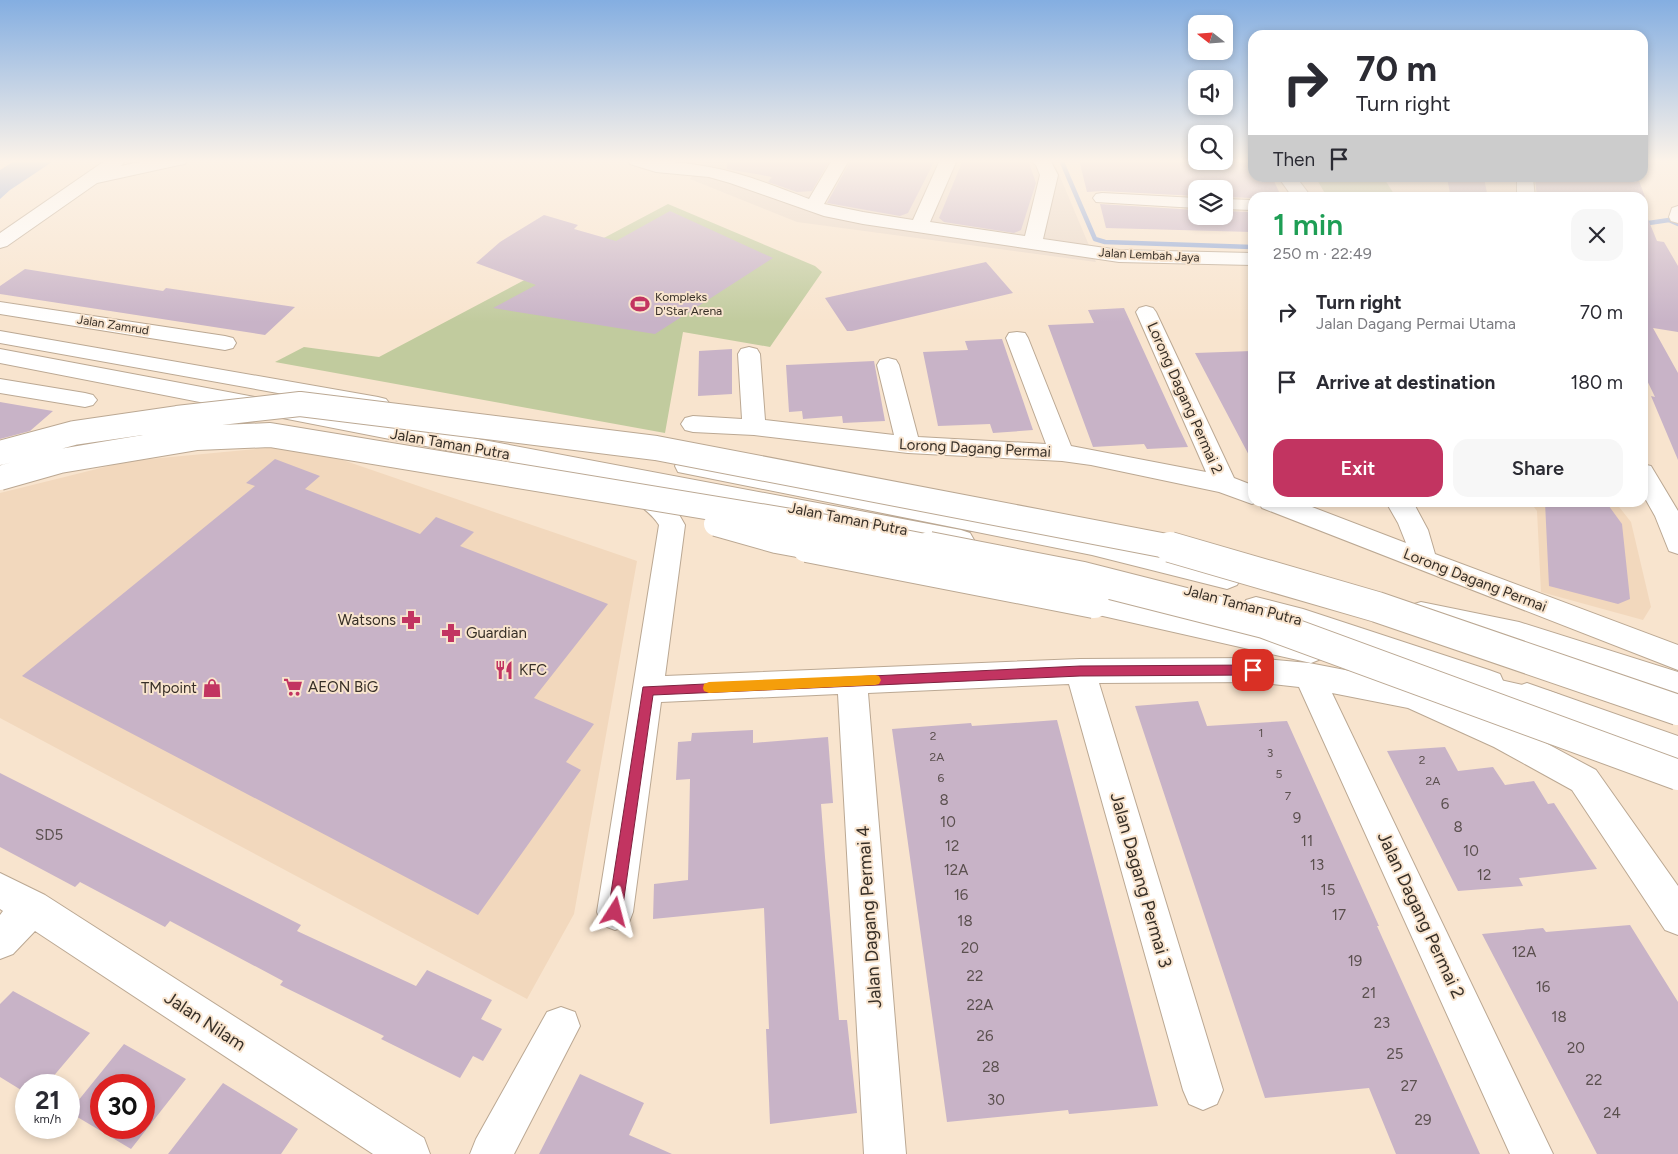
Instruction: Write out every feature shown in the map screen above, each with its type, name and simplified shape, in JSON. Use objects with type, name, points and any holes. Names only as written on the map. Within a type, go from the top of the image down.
[{"type":"main road","points":[[0,221],[14,214]]},
{"type":"main road","points":[[0,242],[41,214]]},
{"type":"main road","name":"Jalan Lembah Jaya","points":[[842,214],[1118,256],[1248,259]]},
{"type":"main road","points":[[920,226],[925,214]]},
{"type":"main road","points":[[1033,243],[1040,214]]},
{"type":"main road","name":"Jalan Zamrud","points":[[0,308],[225,343]]},
{"type":"main road","name":"Lorong Dagang Permai 2","points":[[1146,312],[1224,484]]},
{"type":"main road","name":"Jalan Taman Putra","points":[[0,337],[332,395],[1092,545],[1331,604],[1673,710]]},
{"type":"main road","points":[[1017,338],[1062,453]]},
{"type":"main road","points":[[749,354],[754,428]]},
{"type":"main road","name":"Jalan Taman Putra","points":[[0,356],[365,428],[617,474],[1086,564],[1303,620],[1550,704],[1678,750]]},
{"type":"main road","points":[[888,365],[908,445]]},
{"type":"main road","points":[[0,386],[85,400]]},
{"type":"main road","points":[[0,453],[74,433],[177,418],[300,404],[656,448],[1181,550],[1377,607],[1673,710]]},
{"type":"main road","name":"Lorong Dagang Permai","points":[[693,424],[754,428],[908,445],[1062,453],[1091,457],[1224,484],[1248,493]]},
{"type":"main road","points":[[0,478],[60,461],[197,438],[270,435],[827,528],[1083,577],[1264,623],[1678,775]]},
{"type":"main road","points":[[1648,457],[1659,471],[1678,504]]},
{"type":"main road","points":[[615,912],[672,525],[664,510],[651,498],[617,474]]},
{"type":"main road","points":[[1648,481],[1674,527],[1678,544]]},
{"type":"main road","points":[[593,488],[776,541],[1030,588],[1550,704]]},
{"type":"main road","points":[[672,525],[689,512],[710,504],[751,501]]},
{"type":"main road","name":"Lorong Dagang Permai","points":[[1285,507],[1678,658]]},
{"type":"main road","points":[[1402,507],[1412,522],[1422,547],[1422,560]]},
{"type":"main road","points":[[1377,607],[1453,618],[1565,646],[1678,685]]},
{"type":"main road","points":[[648,690],[1080,671],[1253,670],[1309,676],[1412,696],[1505,737],[1584,780],[1678,917]]},
{"type":"main road","name":"Jalan Dagang Permai 3","points":[[1080,671],[1203,1090]]},
{"type":"main road","name":"Jalan Dagang Permai 2","points":[[1309,676],[1532,1154]]},
{"type":"main road","name":"Jalan Dagang Permai 4","points":[[852,681],[885,1154]]},
{"type":"main road","name":"Jalan Nilam","points":[[0,890],[32,908],[409,1153]]},
{"type":"main road","points":[[0,941],[32,908]]},
{"type":"main road","points":[[491,1154],[561,1026]]},
{"type":"shaded area","points":[[777,214],[1076,214],[1096,262],[797,222]]},
{"type":"shaded area","points":[[299,445],[637,561],[574,914],[527,999],[0,718],[0,493],[129,461]]},
{"type":"shaded area","points":[[1534,507],[1619,507],[1631,522],[1651,607],[1643,620],[1541,592],[1537,511]]},
{"type":"green space","name":"Kompleks D'Star Arena","points":[[649,214],[691,214],[815,266],[822,272],[770,347],[683,332],[665,433],[275,362],[304,347],[379,357]]},
{"type":"building","points":[[665,214],[676,214],[773,258],[655,334],[493,308],[536,285],[476,263],[500,242],[544,215],[578,225],[574,229],[616,241]]},
{"type":"building","points":[[888,214],[906,214],[900,216]]},
{"type":"building","points":[[941,214],[1026,214],[1021,230],[1014,233],[944,222],[939,218]]},
{"type":"building","points":[[1102,214],[1188,214],[1188,225],[1233,225],[1233,214],[1248,214],[1248,232],[1106,228]]},
{"type":"building","points":[[1648,219],[1657,241],[1664,242],[1678,266],[1678,332],[1653,328],[1678,373],[1678,460],[1651,396],[1655,397],[1648,382]]},
{"type":"building","points":[[986,262],[1013,293],[852,331],[847,331],[825,298]]},
{"type":"building","points":[[25,269],[163,291],[166,288],[295,307],[265,335],[0,294],[0,286]]},
{"type":"building","points":[[1124,308],[1188,447],[1147,449],[1144,444],[1093,447],[1048,325],[1094,323],[1088,310]]},
{"type":"building","points":[[1002,339],[1033,430],[993,433],[990,424],[938,426],[923,352],[968,350],[965,341]]},
{"type":"building","points":[[732,349],[732,394],[698,396],[699,351]]},
{"type":"building","points":[[1248,351],[1248,453],[1195,353]]},
{"type":"building","points":[[874,361],[885,421],[843,423],[842,416],[803,419],[802,411],[789,412],[786,365]]},
{"type":"building","points":[[0,402],[53,411],[30,431],[0,439]]},
{"type":"building","name":"AEON BiG","points":[[275,459],[320,476],[305,489],[420,534],[436,517],[474,532],[460,546],[608,604],[534,698],[594,724],[566,762],[581,770],[478,915],[22,676],[255,486],[246,483]]},
{"type":"building","points":[[1545,507],[1610,507],[1622,524],[1630,599],[1618,604],[1549,586]]},
{"type":"building","points":[[1198,701],[1207,726],[1287,721],[1480,1154],[1396,1154],[1369,1088],[1265,1098],[1135,706]]},
{"type":"building","points":[[1057,720],[1158,1106],[1069,1114],[1068,1110],[947,1122],[892,729],[971,723],[972,726]]},
{"type":"building","points":[[753,730],[753,743],[828,737],[833,803],[821,804],[825,857],[839,1020],[847,1020],[857,1113],[770,1124],[766,1029],[769,1029],[764,908],[653,919],[654,884],[688,880],[690,779],[676,780],[678,742],[691,741],[692,733]]},
{"type":"building","points":[[1445,747],[1458,771],[1493,767],[1505,785],[1534,781],[1548,804],[1554,803],[1597,869],[1519,878],[1523,886],[1458,891],[1387,751]]},
{"type":"building","points":[[0,773],[301,925],[297,931],[416,986],[427,970],[492,1000],[481,1019],[502,1029],[483,1061],[473,1056],[460,1078],[381,1039],[384,1036],[280,985],[283,981],[170,921],[165,927],[80,882],[75,887],[0,847]]},
{"type":"building","points":[[1630,925],[1678,1002],[1678,1154],[1597,1154],[1482,934],[1543,928],[1546,932]]},
{"type":"building","points":[[13,991],[90,1033],[55,1074],[15,1074],[15,1086],[0,1077],[0,1004]]},
{"type":"building","points":[[124,1044],[186,1079],[155,1118],[155,1074],[100,1074]]},
{"type":"building","points":[[580,1074],[644,1103],[629,1135],[672,1154],[539,1154]]},
{"type":"building","points":[[223,1083],[298,1129],[281,1154],[168,1154]]},
{"type":"building","points":[[90,1086],[90,1125],[80,1119],[80,1098]]},
{"type":"building","points":[[114,1139],[139,1139],[131,1149]]},
{"type":"waterway","points":[[1084,214],[1095,239],[1105,242],[1248,247]]},
{"type":"waterway","points":[[1648,223],[1669,220],[1678,224]]},
{"type":"slow traffic","points":[[709,688],[875,680]]},
{"type":"place","name":"Kompleks D'Star Arena","points":[[640,304]]},
{"type":"place","name":"Watsons","points":[[411,620]]},
{"type":"place","name":"Guardian","points":[[451,633]]},
{"type":"place","name":"KFC","points":[[504,670]]},
{"type":"place","name":"AEON BiG","points":[[293,687]]},
{"type":"place","name":"TMpoint","points":[[212,688]]},
{"type":"route","points":[[615,912],[648,690],[1080,671],[1253,670]]}]
